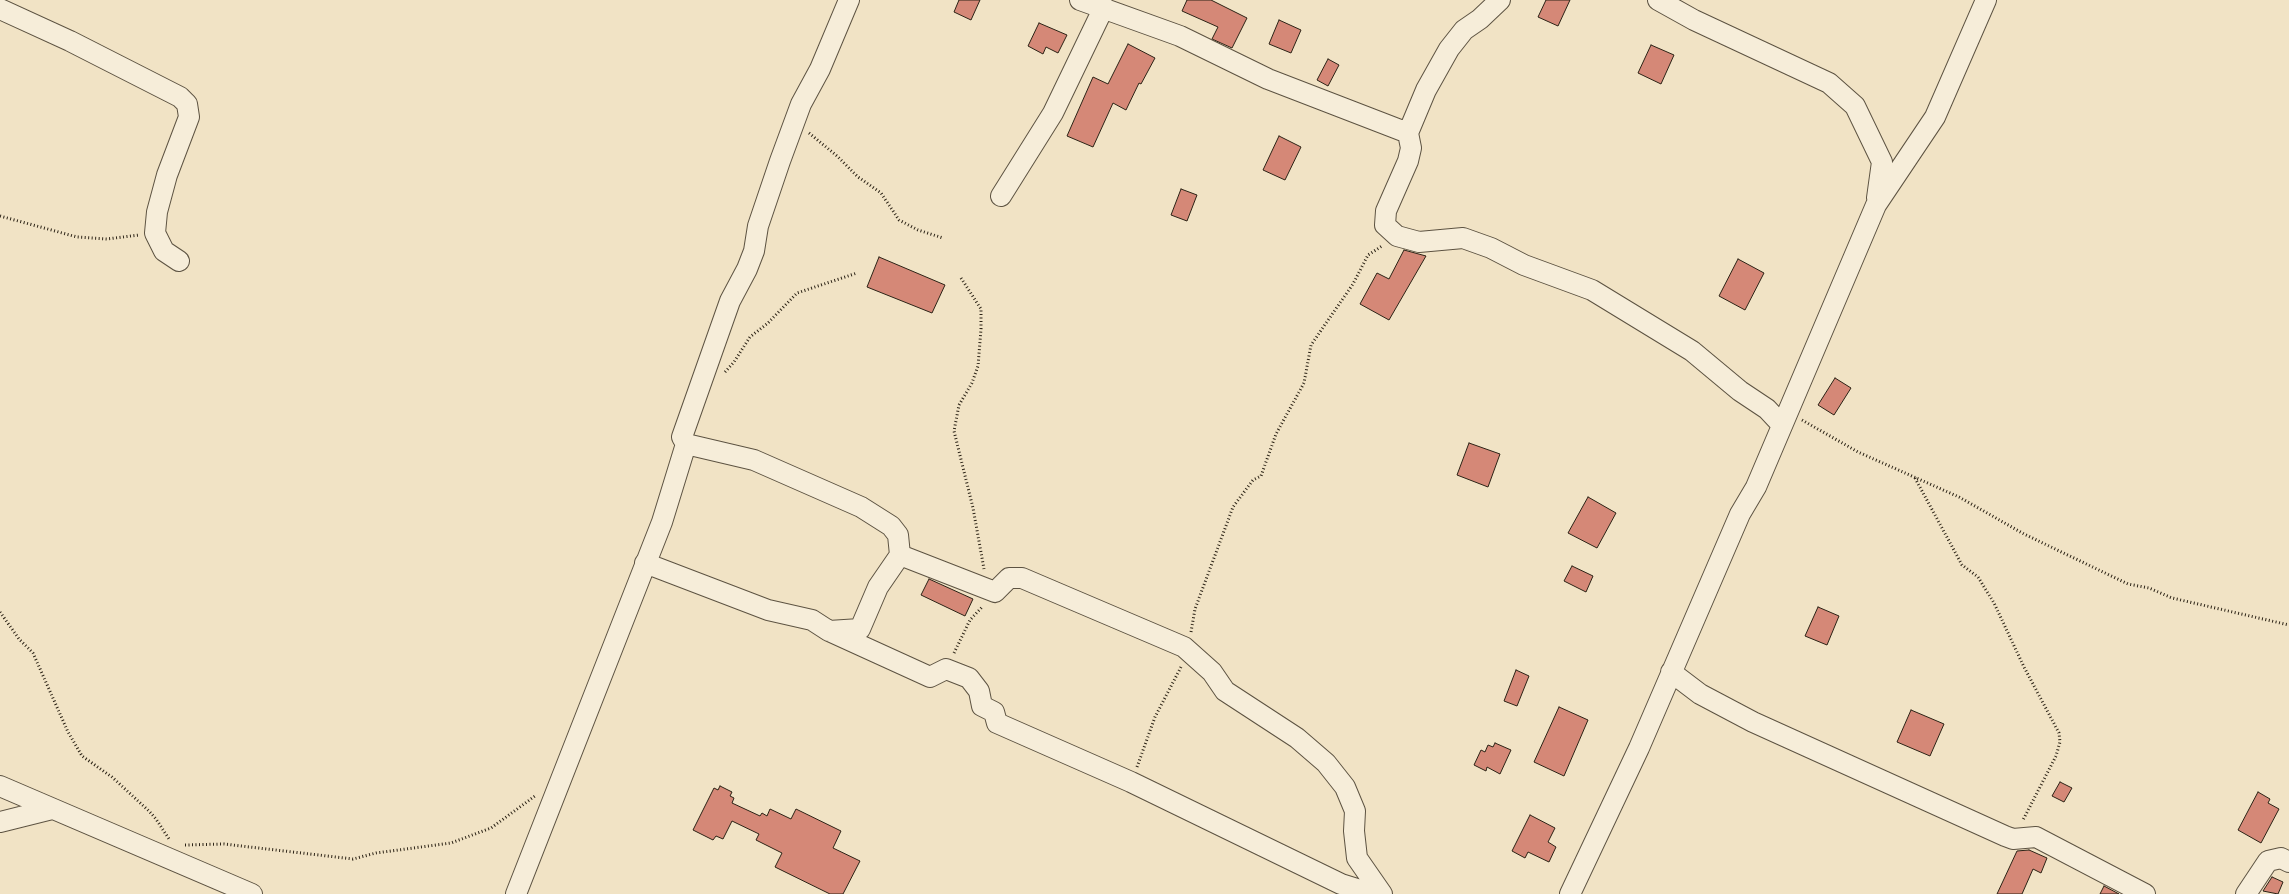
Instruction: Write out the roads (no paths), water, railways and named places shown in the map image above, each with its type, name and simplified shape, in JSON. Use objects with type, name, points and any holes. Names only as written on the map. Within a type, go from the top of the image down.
[{"type":"street","points":[[516,894],[555,798],[673,489],[686,444],[682,437],[730,301],[754,251],[758,226],[801,104],[820,69],[849,0]]},
{"type":"street","points":[[1080,0],[1104,7],[1180,36],[1268,79],[1408,133]]},
{"type":"street","points":[[1500,0],[1480,19],[1464,30],[1449,49],[1426,90],[1408,133],[1411,148],[1408,161],[1386,210],[1385,225],[1397,236],[1419,242],[1463,238],[1491,248],[1524,265],[1592,290],[1692,351],[1740,391],[1784,418]]},
{"type":"street","points":[[1658,0],[1829,83],[1855,106],[1882,162],[1876,205]]},
{"type":"street","points":[[1570,894],[1639,748],[1740,514],[1756,487],[1876,205],[1935,117],[1986,0]]},
{"type":"street","points":[[1001,196],[1053,113],[1104,7]]},
{"type":"street","points":[[0,9],[180,97],[187,104],[190,117],[167,176],[157,212],[154,233],[164,251],[179,261]]},
{"type":"street","points":[[686,444],[754,460],[861,507],[891,526],[898,535],[900,555],[878,588],[860,629],[829,631]]},
{"type":"street","points":[[900,555],[995,592],[1008,578],[1022,578],[1172,641],[1189,652],[1212,672],[1225,691],[1297,738],[1326,764],[1345,787],[1355,811],[1354,831],[1357,858],[1382,894]]},
{"type":"street","points":[[645,563],[768,610],[812,620],[829,631],[930,677],[946,669],[969,678],[976,684],[982,706],[994,712],[997,723],[1131,782],[1341,884],[1373,894]]},
{"type":"street","points":[[1671,672],[1705,697],[1753,722],[1839,762],[1874,775],[1993,832],[2013,839],[2036,837],[2145,894]]},
{"type":"street","points":[[0,786],[52,809],[172,853],[252,894]]},
{"type":"street","points":[[0,822],[52,809]]},
{"type":"street","points":[[2246,894],[2268,861],[2281,858],[2289,862]]}]
